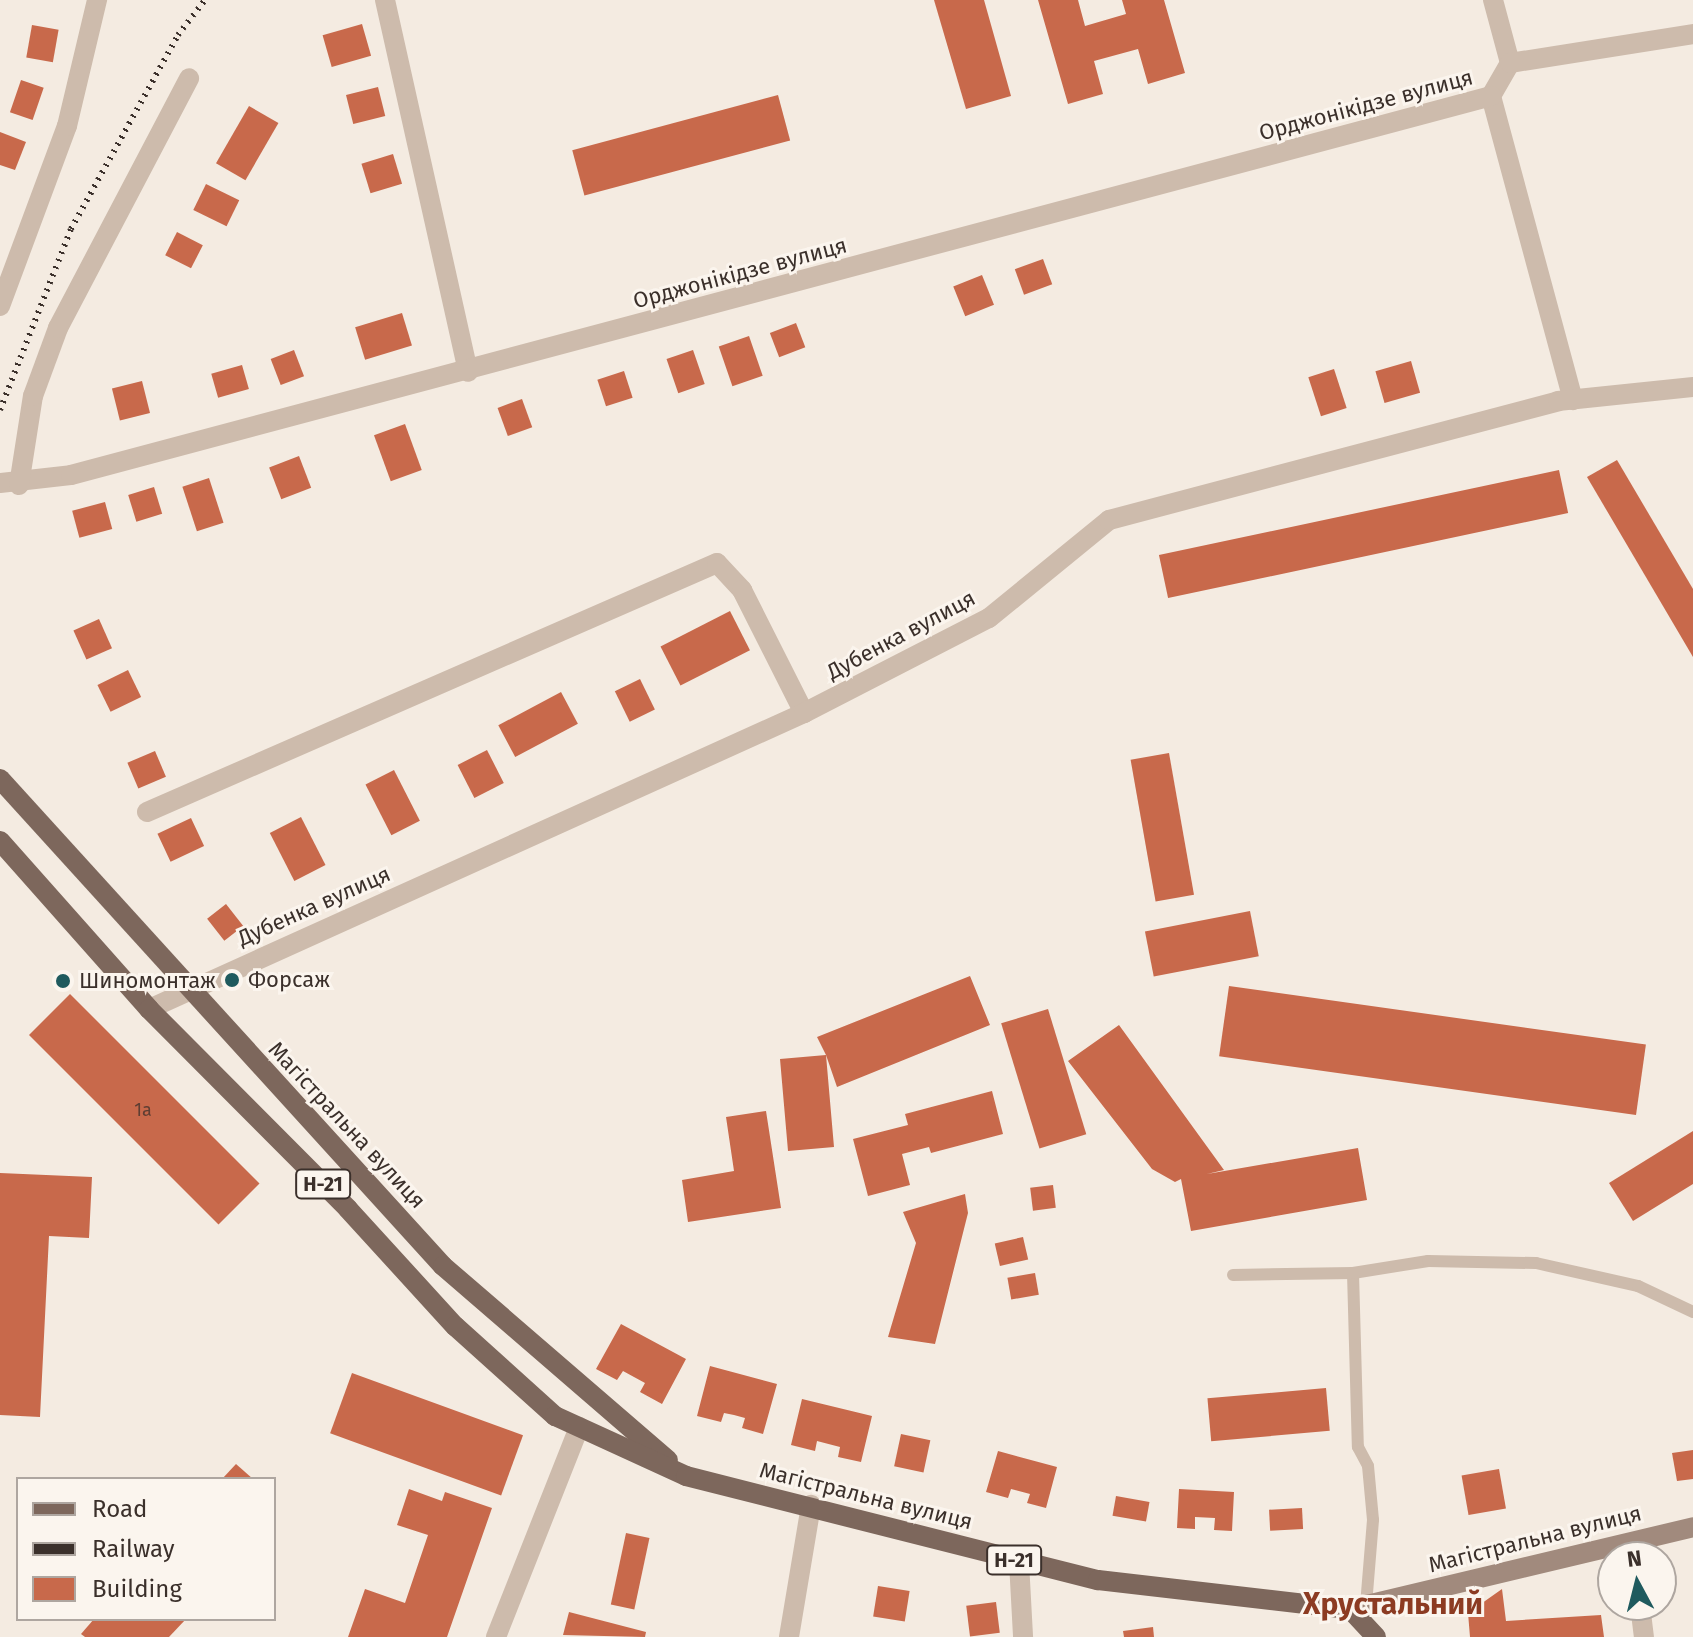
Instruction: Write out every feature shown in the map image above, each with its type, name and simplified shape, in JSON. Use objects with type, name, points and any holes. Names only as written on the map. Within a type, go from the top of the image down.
[{"type":"main road","name":"Магістральна вулиця","points":[[0,779],[443,1266],[686,1476]]},
{"type":"main road","name":"Магістральна вулиця","points":[[0,841],[149,1009],[348,1209],[455,1326],[555,1416],[686,1476],[811,1505],[1019,1562],[1098,1580],[1358,1607]]},
{"type":"main road","points":[[1358,1607],[1376,1637]]},
{"type":"street","points":[[0,306],[67,126],[97,0]]},
{"type":"street","points":[[385,0],[468,372]]},
{"type":"street","points":[[1493,0],[1510,63],[1491,96],[1573,400]]},
{"type":"street","points":[[1510,63],[1693,34]]},
{"type":"street","points":[[10,484],[33,396],[58,328],[189,78]]},
{"type":"street","name":"Орджонікідзе вулиця","points":[[10,484],[468,372],[1491,96]]},
{"type":"street","name":"Дубенка вулиця","points":[[149,1009],[187,988],[804,713],[989,618],[1109,520],[1573,400],[1693,387]]},
{"type":"street","points":[[147,812],[717,563],[742,590],[804,713]]},
{"type":"street","points":[[496,1637],[579,1427]]},
{"type":"street","points":[[789,1637],[811,1505]]},
{"type":"street","name":"Магістральна вулиця","points":[[1653,1541],[1693,1527]]},
{"type":"street","name":"Магістральна вулиця","points":[[1358,1607],[1597,1556]]},
{"type":"street","points":[[1019,1562],[1023,1637]]},
{"type":"lane","points":[[1233,1275],[1353,1273],[1428,1261],[1536,1263],[1638,1286],[1693,1312]]},
{"type":"lane","points":[[1353,1273],[1358,1447],[1368,1466],[1373,1520],[1358,1607]]},
{"type":"building","points":[[934,0],[984,0],[1011,96],[966,109]]},
{"type":"building","points":[[1038,0],[1078,0],[1085,26],[1126,14],[1122,0],[1164,0],[1185,73],[1148,84],[1138,49],[1094,61],[1103,94],[1068,104]]},
{"type":"building","points":[[362,24],[371,56],[332,67],[323,35]]},
{"type":"building","points":[[32,25],[59,30],[53,62],[26,57]]},
{"type":"building","points":[[21,80],[44,88],[33,120],[10,112]]},
{"type":"building","points":[[378,87],[385,116],[353,124],[346,95]]},
{"type":"building","points":[[778,95],[790,140],[584,196],[572,150]]},
{"type":"building","points":[[249,106],[278,123],[245,180],[216,163]]},
{"type":"building","points":[[0,132],[26,142],[15,170],[0,165]]},
{"type":"building","points":[[393,154],[402,184],[371,193],[361,164]]},
{"type":"building","points":[[206,184],[239,200],[227,226],[193,210]]},
{"type":"building","points":[[177,232],[203,245],[191,268],[165,255]]},
{"type":"building","points":[[1043,259],[1052,284],[1024,295],[1015,269]]},
{"type":"building","points":[[982,275],[994,305],[965,316],[953,287]]},
{"type":"building","points":[[402,313],[412,346],[365,360],[355,327]]},
{"type":"building","points":[[796,323],[805,347],[779,357],[770,333]]},
{"type":"building","points":[[749,336],[763,376],[732,386],[719,346]]},
{"type":"building","points":[[294,350],[304,376],[281,385],[271,359]]},
{"type":"building","points":[[693,350],[705,384],[678,393],[667,359]]},
{"type":"building","points":[[1411,361],[1420,393],[1385,403],[1375,371]]},
{"type":"building","points":[[242,365],[249,389],[218,398],[211,374]]},
{"type":"building","points":[[1334,369],[1347,408],[1321,416],[1308,377]]},
{"type":"building","points":[[624,371],[633,398],[606,406],[597,380]]},
{"type":"building","points":[[142,381],[150,413],[120,421],[112,388]]},
{"type":"building","points":[[522,399],[532,427],[508,436],[498,408]]},
{"type":"building","points":[[405,424],[422,470],[391,481],[374,435]]},
{"type":"building","points":[[299,456],[311,488],[281,499],[269,467]]},
{"type":"building","points":[[1617,460],[1693,589],[1693,657],[1587,477]]},
{"type":"building","points":[[1559,470],[1568,513],[1168,598],[1159,555]]},
{"type":"building","points":[[209,478],[224,523],[197,531],[182,487]]},
{"type":"building","points":[[154,487],[162,514],[136,522],[128,495]]},
{"type":"building","points":[[105,502],[112,529],[79,538],[72,511]]},
{"type":"building","points":[[730,611],[750,650],[680,686],[661,646]]},
{"type":"building","points":[[99,619],[112,648],[86,660],[73,630]]},
{"type":"building","points":[[128,670],[141,697],[111,712],[97,685]]},
{"type":"building","points":[[640,679],[655,710],[630,722],[615,691]]},
{"type":"building","points":[[561,692],[578,724],[515,757],[498,725]]},
{"type":"building","points":[[487,750],[504,783],[474,798],[458,765]]},
{"type":"building","points":[[155,751],[166,777],[138,788],[127,763]]},
{"type":"building","points":[[1169,753],[1194,895],[1156,902],[1131,760]]},
{"type":"building","points":[[394,770],[420,821],[391,835],[365,785]]},
{"type":"building","points":[[301,817],[326,865],[294,881],[270,833]]},
{"type":"building","points":[[191,818],[204,846],[171,862],[157,834]]},
{"type":"building","points":[[226,904],[243,926],[224,941],[207,919]]},
{"type":"building","points":[[1250,911],[1259,956],[1154,977],[1145,931]]},
{"type":"building","points":[[970,976],[990,1025],[837,1087],[817,1037]]},
{"type":"building","points":[[1229,986],[1646,1045],[1636,1115],[1219,1056]]},
{"type":"building","points":[[70,994],[260,1184],[218,1225],[29,1035]]},
{"type":"building","points":[[1048,1009],[1086,1134],[1039,1149],[1001,1023]]},
{"type":"building","points":[[1119,1025],[1224,1170],[1207,1174],[1358,1148],[1367,1200],[1191,1231],[1181,1179],[1175,1182],[1152,1169],[1068,1061]]},
{"type":"building","points":[[826,1055],[834,1147],[788,1151],[780,1059]]},
{"type":"building","points":[[992,1091],[1003,1134],[931,1153],[929,1147],[902,1154],[910,1185],[868,1196],[853,1139],[908,1125],[905,1114]]},
{"type":"building","points":[[766,1111],[781,1208],[688,1222],[682,1180],[734,1171],[726,1117]]},
{"type":"building","points":[[1693,1131],[1693,1184],[1633,1221],[1609,1183]]},
{"type":"building","points":[[0,1173],[92,1177],[89,1238],[49,1236],[40,1417],[0,1415]]},
{"type":"building","points":[[1053,1185],[1056,1208],[1033,1211],[1030,1188]]},
{"type":"building","points":[[965,1194],[968,1213],[935,1344],[888,1337],[916,1243],[903,1212]]},
{"type":"building","points":[[1023,1237],[1028,1259],[1000,1266],[995,1244]]},
{"type":"building","points":[[1035,1273],[1039,1295],[1011,1300],[1007,1278]]},
{"type":"building","points":[[621,1324],[686,1359],[662,1404],[640,1392],[645,1383],[623,1371],[617,1380],[596,1369]]},
{"type":"building","points":[[710,1366],[777,1384],[763,1434],[742,1428],[745,1418],[734,1415],[724,1413],[721,1422],[697,1416]]},
{"type":"building","points":[[352,1373],[523,1435],[501,1495],[330,1433]]},
{"type":"building","points":[[1326,1388],[1330,1431],[1211,1441],[1207,1398]]},
{"type":"building","points":[[802,1399],[872,1416],[861,1462],[838,1457],[840,1447],[817,1441],[815,1451],[791,1445]]},
{"type":"building","points":[[901,1434],[930,1440],[923,1473],[894,1466]]},
{"type":"building","points":[[1693,1450],[1693,1479],[1677,1481],[1672,1453]]},
{"type":"building","points":[[998,1451],[1057,1467],[1046,1508],[1027,1503],[1030,1494],[1011,1489],[1008,1498],[986,1492]]},
{"type":"building","points":[[236,1464],[251,1477],[224,1477]]},
{"type":"building","points":[[1499,1469],[1506,1508],[1469,1515],[1462,1476]]},
{"type":"building","points":[[409,1489],[442,1501],[445,1492],[492,1508],[447,1637],[348,1637],[365,1589],[405,1603],[428,1535],[397,1525]]},
{"type":"building","points":[[1179,1489],[1234,1492],[1232,1531],[1214,1530],[1215,1518],[1195,1517],[1195,1529],[1177,1528]]},
{"type":"building","points":[[1116,1496],[1149,1502],[1146,1522],[1113,1516]]},
{"type":"building","points":[[1302,1508],[1303,1529],[1270,1531],[1269,1510]]},
{"type":"building","points":[[626,1533],[649,1538],[634,1609],[611,1604]]},
{"type":"building","points":[[878,1586],[910,1591],[905,1622],[873,1617]]},
{"type":"building","points":[[1502,1589],[1506,1621],[1597,1615],[1597,1621],[1602,1621],[1604,1637],[1470,1637],[1468,1613]]},
{"type":"building","points":[[996,1602],[1000,1633],[970,1636],[966,1606]]},
{"type":"building","points":[[569,1612],[646,1632],[645,1637],[563,1635]]},
{"type":"building","points":[[92,1621],[184,1621],[169,1637],[85,1637],[81,1634]]},
{"type":"building","points":[[1153,1627],[1154,1637],[1124,1637],[1123,1631]]},
{"type":"railway","points":[[0,410],[71,229],[178,35],[205,0]]},
{"type":"place","name":"Форсаж","points":[[232,980]]},
{"type":"place","name":"Шиномонтаж","points":[[63,981]]},
{"type":"district","name":"Хрустальний","points":[[1393,1604]]}]
